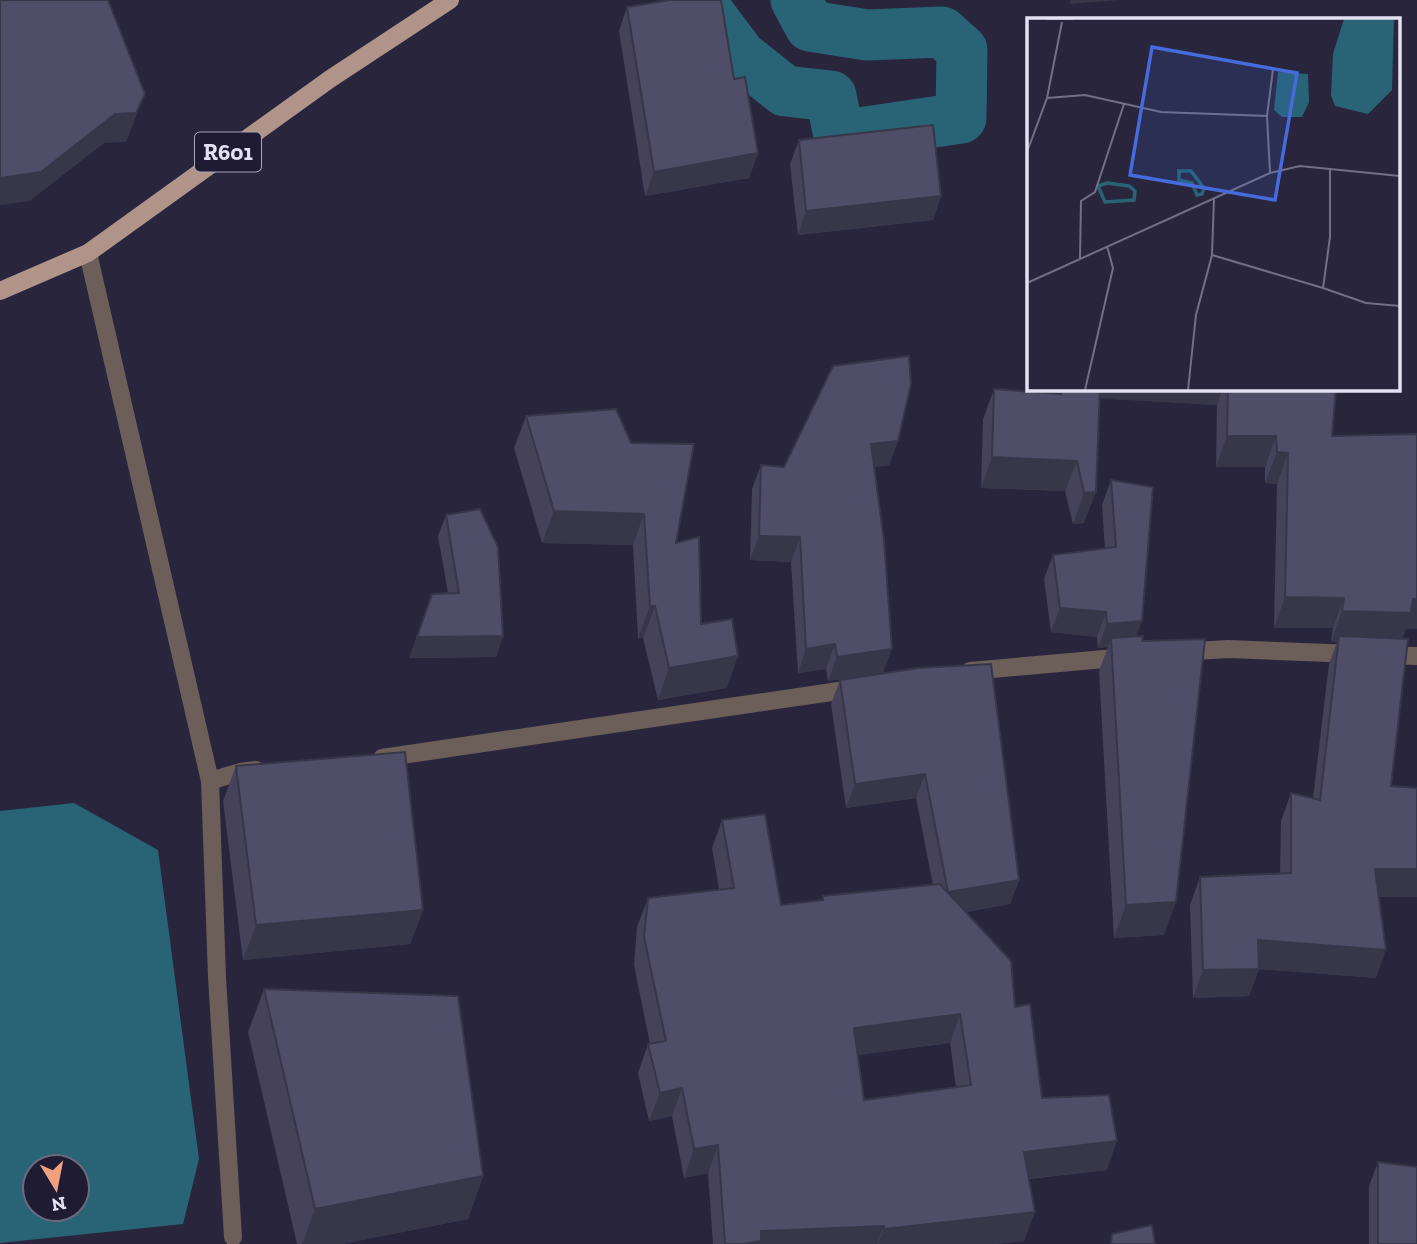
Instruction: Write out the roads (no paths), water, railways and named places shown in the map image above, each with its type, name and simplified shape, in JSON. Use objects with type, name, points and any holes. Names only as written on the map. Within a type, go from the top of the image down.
[{"type":"main road","name":"R601","points":[[0,291],[88,253],[330,79],[450,0]]},
{"type":"street","points":[[88,253],[209,780],[217,977],[233,1237]]},
{"type":"street","points":[[953,673],[992,667],[1228,649],[1417,656]]},
{"type":"street","points":[[360,760],[411,755],[874,685]]},
{"type":"street","points":[[209,780],[240,772],[273,769]]},
{"type":"water","points":[[74,803],[158,850],[199,1159],[183,1224],[0,1243],[0,811]]},
{"type":"waterway","points":[[695,0],[711,16],[741,56],[785,91],[831,96],[839,136],[961,118],[962,50],[942,32],[867,35],[810,26],[796,0]]}]
